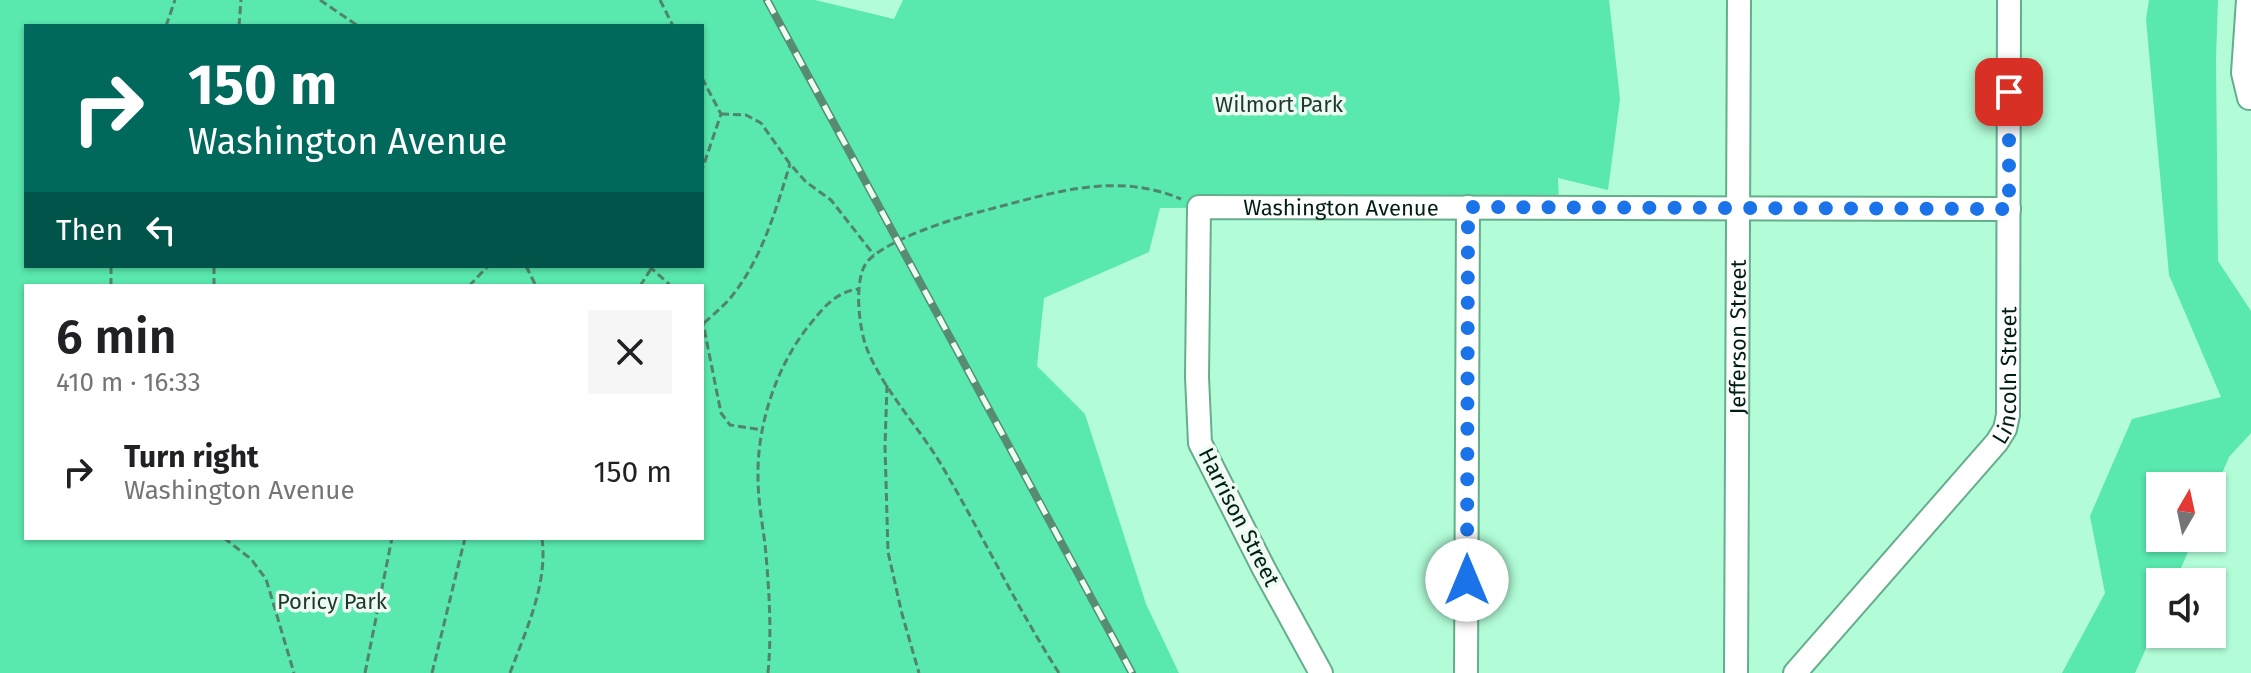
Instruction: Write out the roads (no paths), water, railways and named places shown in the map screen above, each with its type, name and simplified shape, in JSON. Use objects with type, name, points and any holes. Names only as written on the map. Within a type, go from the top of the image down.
[{"type":"street","name":"Jefferson Street","points":[[1736,673],[1739,0]]},
{"type":"street","name":"Lincoln Street","points":[[1795,673],[1997,442],[2005,429],[2008,415],[2009,0]]},
{"type":"street","points":[[2248,0],[2243,73],[2250,100]]},
{"type":"street","name":"Washington Avenue","points":[[1199,207],[2009,209]]},
{"type":"street","name":"Harrison Street","points":[[1199,207],[1197,377],[1200,443],[1321,673]]},
{"type":"street","points":[[1466,673],[1468,207]]},
{"type":"railway","points":[[767,0],[1132,673]]},
{"type":"park label","name":"Wilmort Park","points":[[1279,104]]},
{"type":"park label","name":"Poricy Park","points":[[332,601]]}]
